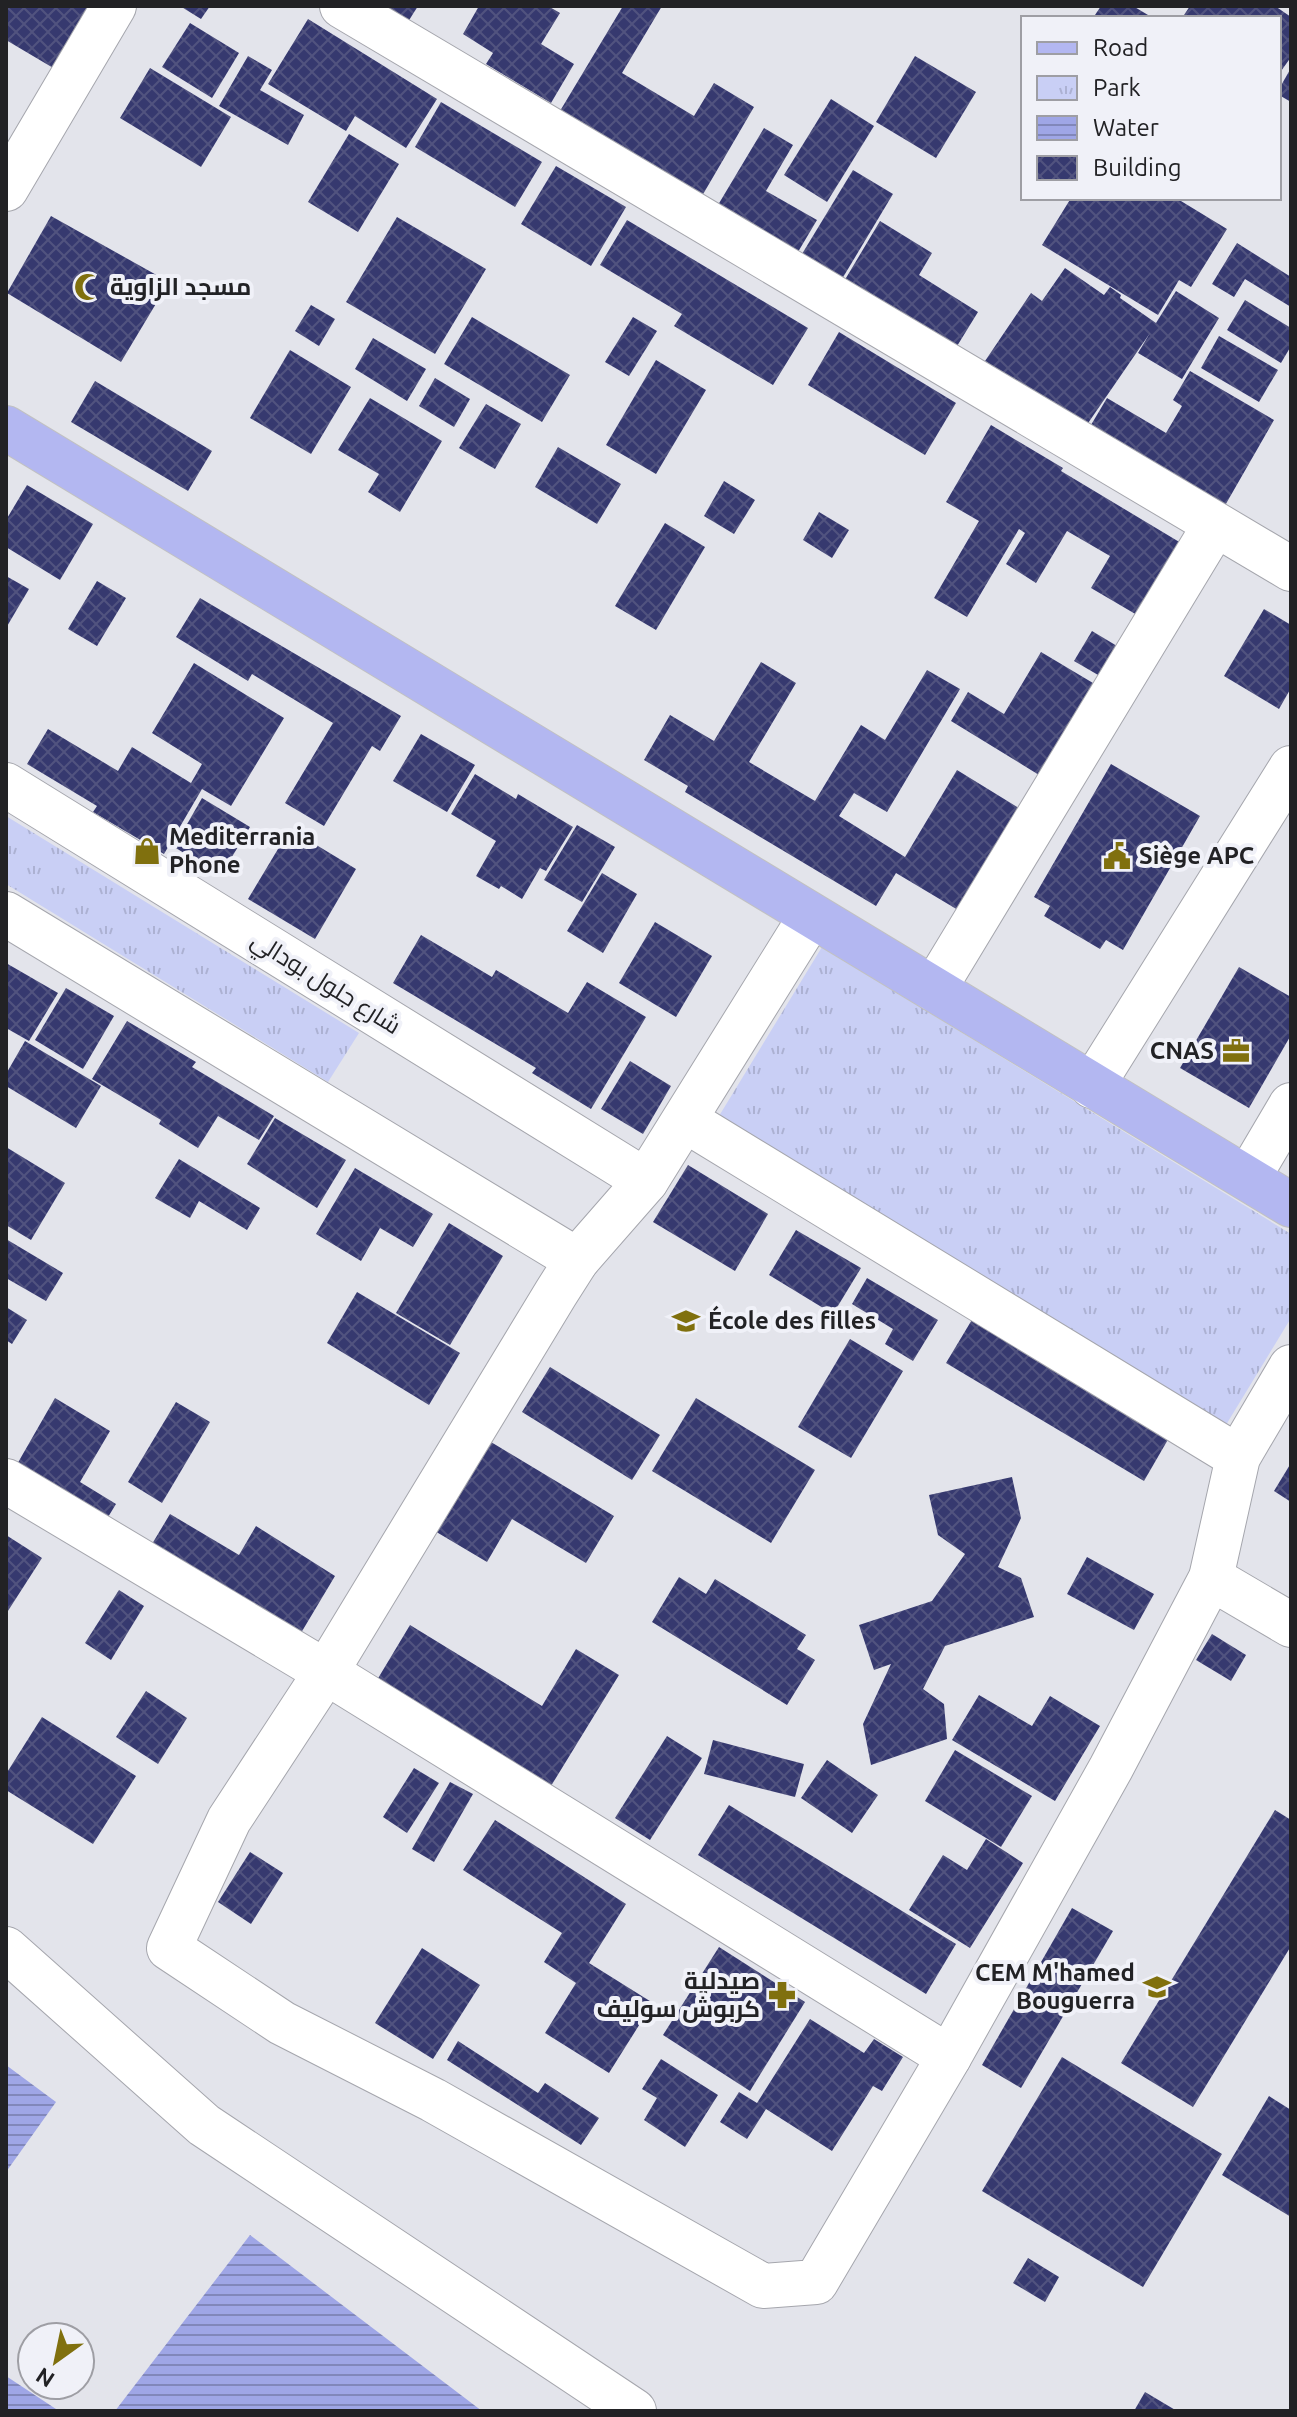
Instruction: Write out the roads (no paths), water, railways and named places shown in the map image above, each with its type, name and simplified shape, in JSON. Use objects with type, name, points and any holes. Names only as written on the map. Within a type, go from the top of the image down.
[{"type":"main road","points":[[6,428],[1291,1205]]},
{"type":"street","points":[[6,189],[114,6]]},
{"type":"street","points":[[342,6],[1291,569]]},
{"type":"street","points":[[934,989],[1215,525]]},
{"type":"street","points":[[1092,1086],[1291,768]]},
{"type":"street","name":"شارع جلول بودالي","points":[[6,785],[646,1181]]},
{"type":"street","points":[[6,914],[577,1260]]},
{"type":"street","points":[[811,916],[646,1181],[577,1260],[326,1672],[229,1820],[169,1948],[282,2023],[433,2100],[763,2286],[816,2282],[949,2057],[1111,1768],[1211,1578],[1238,1457],[1291,1367]]},
{"type":"street","points":[[1248,1178],[1291,1105]]},
{"type":"street","points":[[685,1120],[1238,1457]]},
{"type":"street","points":[[6,1481],[326,1672],[949,2057]]},
{"type":"street","points":[[1211,1578],[1291,1625]]},
{"type":"street","points":[[6,1949],[204,2125],[634,2411]]},
{"type":"water","points":[[6,2065],[56,2102],[6,2172]]},
{"type":"water","points":[[250,2235],[482,2411],[115,2411]]},
{"type":"water","points":[[6,2376],[16,2383],[16,2401],[44,2401],[59,2411],[6,2411]]},
{"type":"place","name":"مسجد الزاوية","points":[[88,287]]},
{"type":"place","name":"Mediterrania Phone","points":[[147,851]]},
{"type":"place","name":"Siège APC","points":[[1117,856]]},
{"type":"place","name":"CNAS","points":[[1236,1051]]},
{"type":"place","name":"École des filles","points":[[686,1321]]},
{"type":"place","name":"CEM M'hamed Bouguerra","points":[[1157,1987]]},
{"type":"place","name":"صيدلية كربوش سوليف","points":[[782,1995]]}]
